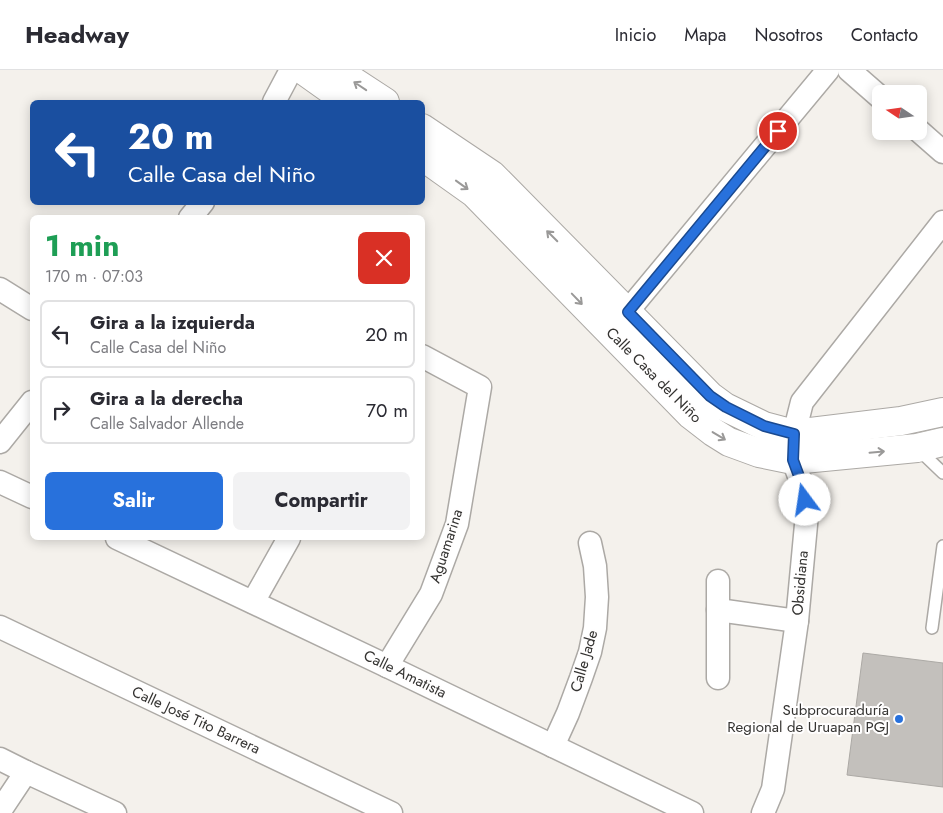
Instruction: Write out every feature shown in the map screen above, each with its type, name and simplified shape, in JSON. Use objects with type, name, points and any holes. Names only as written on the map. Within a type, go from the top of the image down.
[{"type":"street","points":[[275,100],[291,70]]},
{"type":"street","points":[[303,70],[345,100]]},
{"type":"street","points":[[336,70],[381,100]]},
{"type":"street","points":[[619,322],[828,70]]},
{"type":"street","points":[[849,70],[872,90]]},
{"type":"street","name":"Calle Casa del Niño","points":[[425,130],[492,175],[619,322],[691,415],[729,442],[759,453],[793,447],[943,412]]},
{"type":"street","points":[[928,139],[943,152]]},
{"type":"street","name":"Calle Casa del Niño","points":[[425,158],[474,193],[619,322]]},
{"type":"street","points":[[793,447],[802,402],[943,222]]},
{"type":"street","points":[[0,289],[30,308]]},
{"type":"street","name":"Aguamarina","points":[[387,666],[430,594],[457,524],[480,387],[425,358]]},
{"type":"street","points":[[0,442],[30,404]]},
{"type":"street","name":"Calle Casa del Niño","points":[[793,447],[917,448],[943,442]]},
{"type":"street","name":"Obsidiana","points":[[763,813],[773,789],[797,621],[807,514],[803,487],[793,447]]},
{"type":"street","points":[[0,482],[30,496]]},
{"type":"street","name":"Calle Amatista","points":[[125,540],[692,813]]},
{"type":"street","points":[[253,602],[288,540]]},
{"type":"street","name":"Calle Jade","points":[[554,746],[581,678],[590,652],[595,628],[597,597],[595,566],[590,543]]},
{"type":"street","points":[[718,581],[718,678]]},
{"type":"street","points":[[718,610],[797,621]]},
{"type":"street","name":"Calle José Tito Barrera","points":[[0,627],[391,813]]},
{"type":"street","points":[[0,759],[115,813]]},
{"type":"street","points":[[0,811],[26,772]]},
{"type":"lane","points":[[917,448],[943,473]]},
{"type":"lane","points":[[932,628],[943,546]]},
{"type":"building","name":"Subprocuraduría Regional de Uruapan PGJ","points":[[863,653],[943,663],[943,787],[847,775]]},
{"type":"place","name":"Subprocuraduría Regional de Uruapan PGJ","points":[[899,719]]},
{"type":"route","points":[[778,131],[628,312],[710,396],[726,407],[764,426],[794,434],[793,460],[803,487],[805,500]]}]
